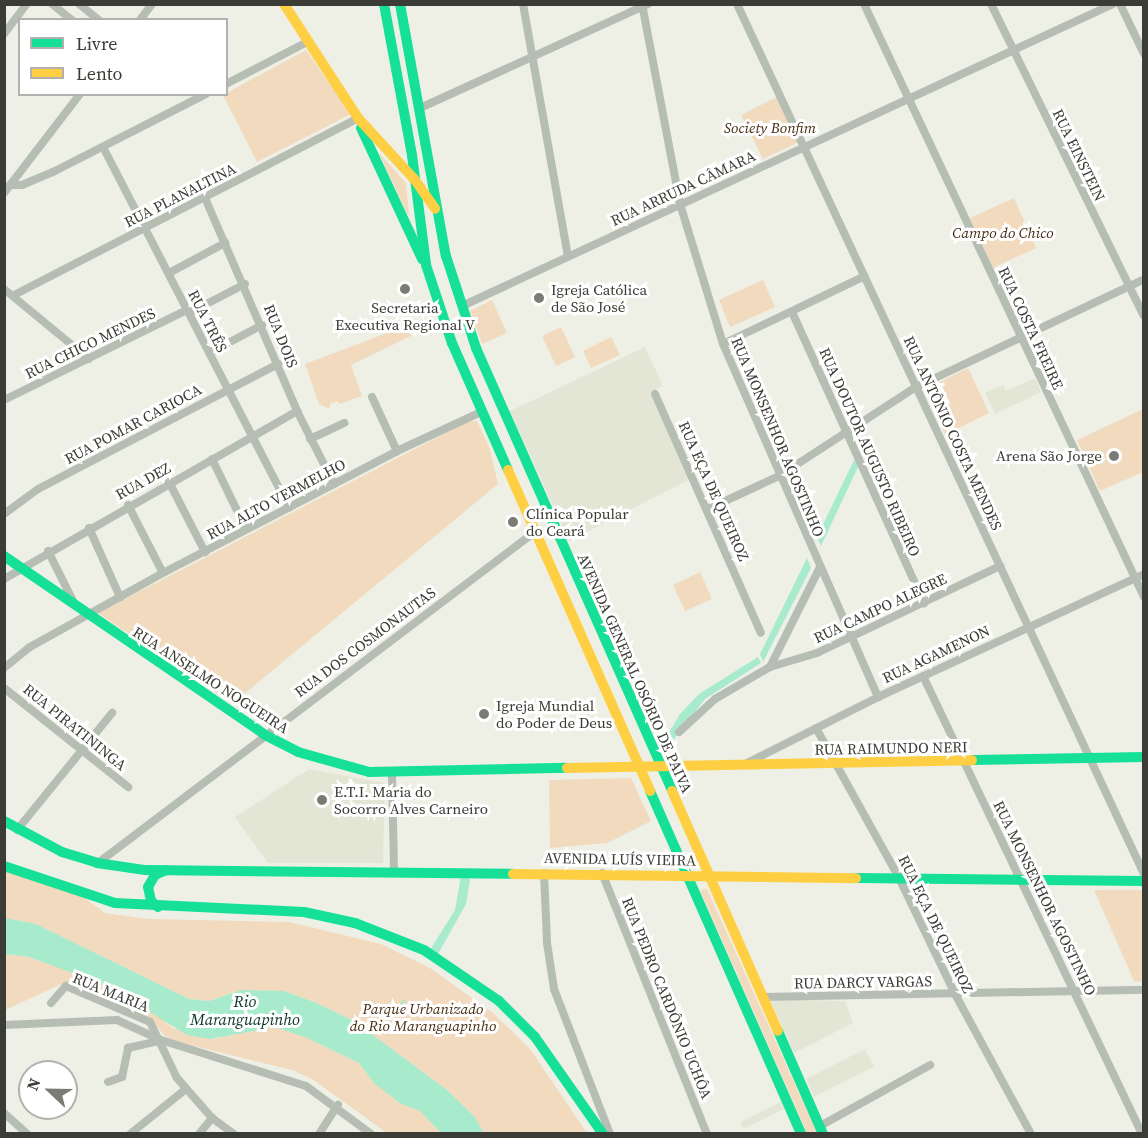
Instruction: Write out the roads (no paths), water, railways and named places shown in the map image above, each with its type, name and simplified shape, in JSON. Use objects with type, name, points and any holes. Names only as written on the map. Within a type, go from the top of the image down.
[{"type":"main road","points":[[284,4],[358,118],[415,180],[438,213]]},
{"type":"main road","points":[[384,4],[415,180],[426,265]]},
{"type":"main road","name":"AVENIDA GENERAL OSÓRIO DE PAIVA","points":[[400,4],[446,256],[476,348],[821,1130]]},
{"type":"main road","points":[[358,118],[362,134],[426,265],[481,412],[536,531],[801,1134]]},
{"type":"main road","name":"RUA ANSELMO NOGUEIRA","points":[[4,556],[82,613],[265,735],[322,760],[392,774],[640,768]]},
{"type":"main road","name":"RUA RAIMUNDO NERI","points":[[640,768],[1143,757]]},
{"type":"main road","name":"AVENIDA LUÍS VIEIRA","points":[[4,821],[17,830],[62,852],[97,863],[166,870],[602,873],[1143,881]]},
{"type":"main road","points":[[4,866],[115,903],[158,907],[257,907],[326,916],[384,933],[424,950],[499,1000],[535,1037],[603,1134]]},
{"type":"main road","points":[[158,907],[151,900],[148,887],[155,875],[166,870]]},
{"type":"street","points":[[4,34],[27,4]]},
{"type":"street","points":[[52,4],[70,18]]},
{"type":"street","points":[[79,4],[96,18]]},
{"type":"street","points":[[142,18],[152,4]]},
{"type":"street","points":[[523,4],[568,256]]},
{"type":"street","name":"RUA ANTÔNIO COSTA MENDES","points":[[737,4],[1143,874]]},
{"type":"street","name":"RUA COSTA FREIRE","points":[[864,4],[1143,597]]},
{"type":"street","name":"RUA EINSTEIN","points":[[991,4],[1143,316]]},
{"type":"street","name":"RUA ARRUDA CÂMARA","points":[[462,306],[1113,4]]},
{"type":"street","points":[[1120,4],[1143,54]]},
{"type":"street","points":[[420,108],[644,5]]},
{"type":"street","name":"RUA MONSENHOR AGOSTINHO","points":[[644,5],[680,204],[723,344],[878,697]]},
{"type":"street","points":[[228,83],[309,42]]},
{"type":"street","points":[[4,193],[78,96]]},
{"type":"street","points":[[10,185],[22,185],[103,147],[202,96]]},
{"type":"street","name":"RUA PLANALTINA","points":[[15,295],[358,118]]},
{"type":"street","name":"RUA TRÊS","points":[[103,147],[254,436],[289,508]]},
{"type":"street","name":"RUA DOIS","points":[[206,198],[245,284],[297,411],[334,484]]},
{"type":"street","points":[[169,273],[225,243]]},
{"type":"street","points":[[723,344],[865,276]]},
{"type":"street","points":[[708,510],[779,476],[847,434],[916,387],[1143,279]]},
{"type":"street","name":"RUA CHICO MENDES","points":[[4,400],[245,284]]},
{"type":"street","points":[[4,289],[15,295],[89,359]]},
{"type":"street","name":"RUA DOUTOR AUGUSTO RIBEIRO","points":[[792,312],[924,603]]},
{"type":"street","points":[[209,353],[262,325]]},
{"type":"street","name":"RUA POMAR CARIOCA","points":[[4,514],[38,489],[278,364]]},
{"type":"street","name":"RUA EÇA DE QUEIROZ","points":[[655,393],[761,633]]},
{"type":"street","points":[[372,397],[397,451]]},
{"type":"street","name":"RUA DEZ","points":[[4,579],[128,505],[297,411]]},
{"type":"street","name":"RUA ALTO VERMELHO","points":[[4,668],[30,647],[82,613],[120,597],[397,451],[481,412]]},
{"type":"street","points":[[310,439],[344,423]]},
{"type":"street","points":[[212,459],[246,529]]},
{"type":"street","points":[[169,482],[205,552]]},
{"type":"street","points":[[128,505],[163,573]]},
{"type":"street","points":[[88,528],[120,597]]},
{"type":"street","name":"RUA DOS COSMONAUTAS","points":[[97,863],[536,531]]},
{"type":"street","points":[[48,551],[82,613]]},
{"type":"street","points":[[767,668],[818,564]]},
{"type":"street","name":"RUA CAMPO ALEGRE","points":[[679,732],[715,699],[767,668],[817,653],[1000,566]]},
{"type":"street","name":"RUA AGAMENON","points":[[743,765],[878,697],[1143,574]]},
{"type":"street","name":"RUA MONSENHOR AGOSTINHO","points":[[923,676],[1023,879],[1142,1134]]},
{"type":"street","name":"RUA PIRATININGA","points":[[4,688],[128,787]]},
{"type":"street","points":[[17,830],[112,713]]},
{"type":"street","name":"RUA EÇA DE QUEIROZ","points":[[816,728],[899,878],[955,994],[1031,1134]]},
{"type":"street","points":[[392,774],[394,872]]},
{"type":"street","points":[[544,873],[547,943],[554,989],[610,1134]]},
{"type":"street","name":"RUA PEDRO CARDÔNIO UCHÔA","points":[[602,873],[707,1134]]},
{"type":"street","name":"RUA MARIA","points":[[51,1003],[66,986],[150,1022],[161,1040],[177,1078],[212,1118],[234,1134]]},
{"type":"street","name":"RUA DARCY VARGAS","points":[[763,997],[1143,990]]},
{"type":"street","points":[[4,1025],[117,1020],[161,1040],[293,1080],[338,1106],[371,1134]]},
{"type":"street","points":[[108,1082],[122,1077],[128,1048],[161,1040]]},
{"type":"street","points":[[821,1130],[930,1065]]},
{"type":"street","points":[[130,1134],[186,1089]]},
{"type":"street","points":[[319,1134],[338,1106]]},
{"type":"street","points":[[4,1113],[27,1134]]},
{"type":"street","points":[[199,1134],[212,1118]]},
{"type":"water","points":[[855,458],[858,467],[821,546],[817,537]]},
{"type":"water","points":[[807,558],[811,568],[763,662],[760,654]]},
{"type":"water","points":[[758,657],[761,663],[705,699],[668,747],[663,743],[680,714],[699,694]]},
{"type":"water","points":[[461,876],[470,879],[466,904],[438,954],[430,950],[455,910]]},
{"type":"water","name":"Rio Maranguapinho","points":[[5,918],[36,924],[189,999],[209,1001],[241,990],[284,991],[314,1002],[354,1021],[447,1090],[474,1116],[484,1133],[441,1133],[420,1111],[401,1104],[374,1083],[359,1063],[307,1038],[275,1027],[210,1039],[187,1035],[108,986],[29,957],[5,954]]},
{"type":"waterway","points":[[369,1036],[405,1000]]},
{"type":"place","name":"Secretaria Executiva Regional V","points":[[405,289]]},
{"type":"place","name":"Igreja Católica de São José","points":[[539,298]]},
{"type":"place","name":"Arena São Jorge","points":[[1114,456]]},
{"type":"place","name":"Clínica Popular do Ceará","points":[[513,522]]},
{"type":"place","name":"Igreja Mundial do Poder de Deus","points":[[484,714]]},
{"type":"place","name":"E.T.I. Maria do Socorro Alves Carneiro","points":[[322,800]]},
{"type":"park label","name":"Society Bonfim","points":[[770,128]]},
{"type":"park label","name":"Campo do Chico","points":[[1003,233]]},
{"type":"park label","name":"Parque Urbanizado do Rio Maranguapinho","points":[[423,1016]]}]
